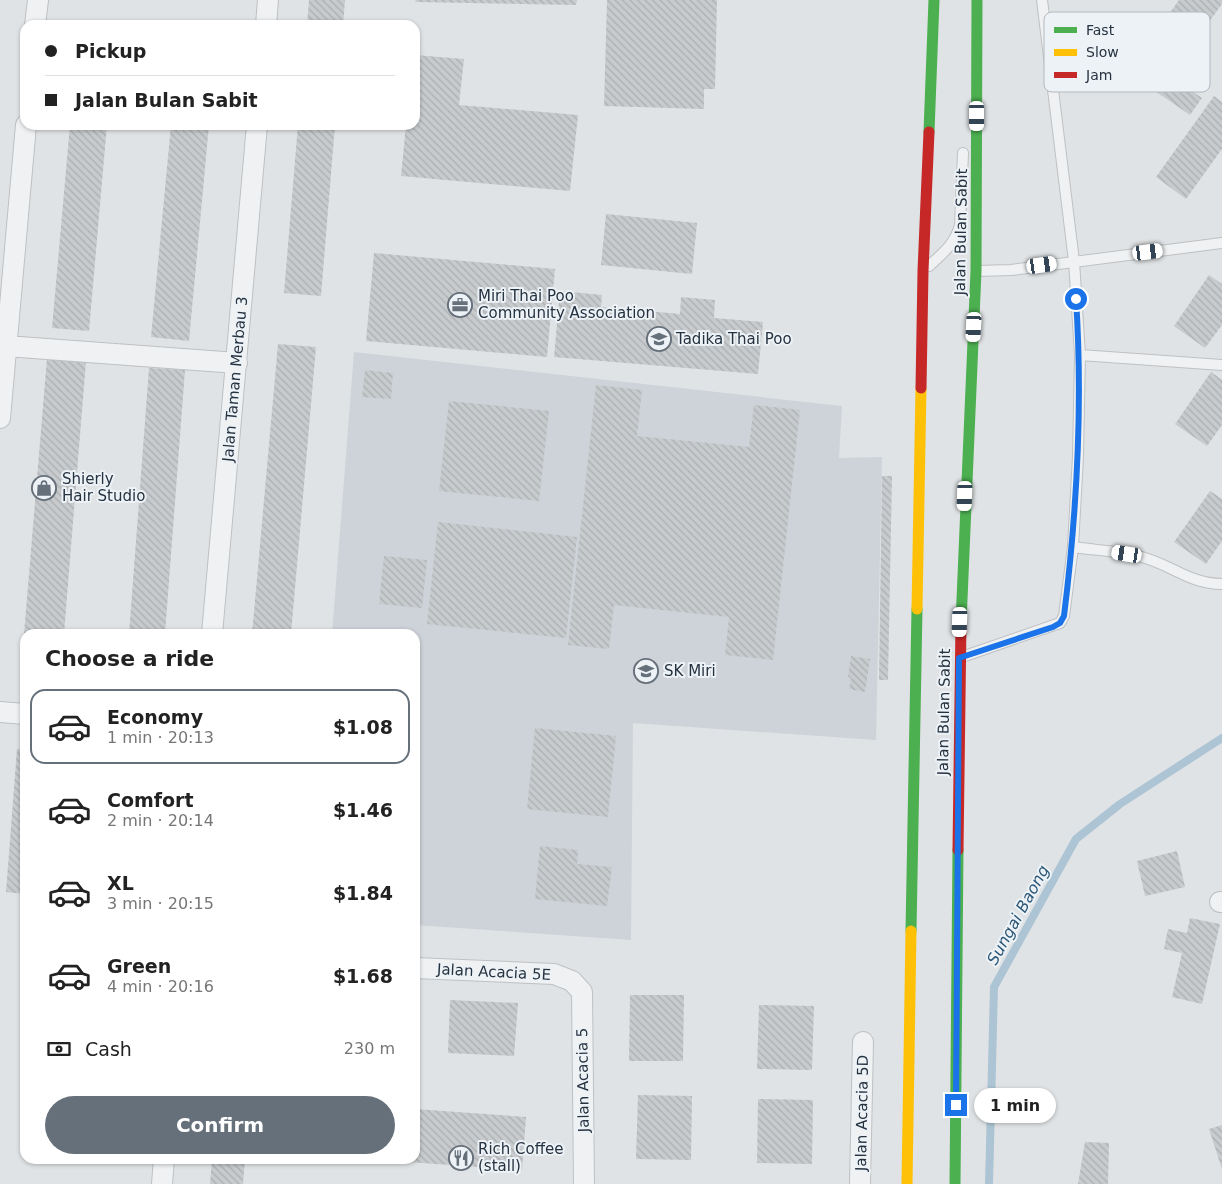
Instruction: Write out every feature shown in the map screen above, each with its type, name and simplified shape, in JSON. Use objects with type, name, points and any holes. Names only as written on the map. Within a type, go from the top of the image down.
[{"type":"main road","name":"Jalan Bulan Sabit","points":[[907,1184],[923,271],[934,0]]},
{"type":"main road","name":"Jalan Bulan Sabit","points":[[955,1184],[959,658],[976,270],[977,0]]},
{"type":"main road","points":[[949,1184],[955,1164]]},
{"type":"street","points":[[36,20],[38,0]]},
{"type":"street","points":[[266,20],[268,0]]},
{"type":"street","points":[[0,418],[26,130]]},
{"type":"street","name":"Jalan Taman Merbau 3","points":[[212,629],[257,130]]},
{"type":"street","points":[[6,346],[237,363]]},
{"type":"street","points":[[0,712],[20,714]]},
{"type":"street","name":"Jalan Acacia 5E","points":[[420,968],[554,974],[572,980]]},
{"type":"street","name":"Jalan Acacia 5","points":[[572,980],[582,992],[584,1184]]},
{"type":"street","name":"Jalan Acacia 5D","points":[[860,1184],[863,1042]]},
{"type":"street","points":[[162,1184],[164,1164]]},
{"type":"lane","points":[[966,86],[970,30],[977,0]]},
{"type":"lane","points":[[1042,0],[1044,16]]},
{"type":"lane","points":[[959,658],[1060,623],[1064,616],[1073,547],[1078,456],[1080,355],[1074,261],[1053,92]]},
{"type":"lane","points":[[923,271],[957,237],[960,225],[964,146]]},
{"type":"lane","points":[[976,270],[1011,270],[1222,243]]},
{"type":"lane","points":[[1080,355],[1221,364]]},
{"type":"lane","points":[[1073,547],[1138,556],[1160,563],[1192,580],[1209,584],[1222,584]]},
{"type":"shaded area","name":"SK Miri","points":[[354,352],[842,406],[839,458],[882,457],[876,740],[633,723],[631,940],[420,925],[420,629],[332,629]]},
{"type":"building","points":[[309,0],[345,0],[343,20],[307,20]]},
{"type":"building","points":[[416,0],[577,0],[576,5],[415,2]]},
{"type":"building","points":[[607,0],[717,0],[715,89],[704,89],[704,109],[604,106]]},
{"type":"building","points":[[1179,0],[1222,0],[1222,4],[1210,21],[1210,12],[1171,12]]},
{"type":"building","points":[[420,55],[464,59],[459,105],[578,115],[570,191],[401,176],[406,130],[420,130]]},
{"type":"building","points":[[1157,92],[1193,92],[1202,98],[1190,115]]},
{"type":"building","points":[[1214,96],[1222,102],[1222,149],[1186,199],[1156,177]]},
{"type":"building","points":[[70,130],[107,130],[89,331],[52,328]]},
{"type":"building","points":[[171,130],[209,130],[189,341],[151,337]]},
{"type":"building","points":[[298,130],[335,130],[321,296],[284,293]]},
{"type":"building","points":[[606,214],[697,223],[692,274],[601,265]]},
{"type":"building","name":"Miri Thai Poo Community Association","points":[[374,253],[555,269],[547,357],[366,341]]},
{"type":"building","points":[[1209,275],[1222,284],[1222,325],[1205,348],[1174,326]]},
{"type":"building","name":"Tadika Thai Poo","points":[[560,291],[602,295],[601,307],[680,314],[681,297],[715,300],[714,318],[763,322],[758,374],[554,357]]},
{"type":"building","points":[[278,344],[316,347],[291,629],[252,629]]},
{"type":"building","points":[[47,358],[86,361],[64,629],[24,629]]},
{"type":"building","points":[[149,368],[185,370],[165,629],[129,629]]},
{"type":"building","points":[[365,370],[393,373],[391,399],[362,397]]},
{"type":"building","points":[[1211,372],[1222,380],[1222,425],[1207,446],[1175,424]]},
{"type":"building","points":[[596,385],[642,390],[637,436],[749,447],[754,405],[800,410],[773,660],[725,655],[729,617],[614,605],[609,649],[568,645]]},
{"type":"building","points":[[449,401],[549,411],[539,501],[439,491]]},
{"type":"building","points":[[882,476],[892,476],[888,680],[879,680]]},
{"type":"building","points":[[1210,491],[1222,499],[1222,541],[1206,564],[1174,542]]},
{"type":"building","points":[[438,522],[577,537],[566,638],[427,624]]},
{"type":"building","points":[[384,556],[427,560],[422,608],[379,604]]},
{"type":"building","points":[[851,656],[870,659],[865,692],[849,689],[851,678],[848,677]]},
{"type":"building","points":[[535,728],[616,736],[608,817],[527,809]]},
{"type":"building","points":[[17,749],[20,749],[20,893],[6,892]]},
{"type":"building","points":[[540,846],[578,850],[577,864],[612,867],[607,906],[535,899]]},
{"type":"building","points":[[1177,851],[1185,887],[1145,896],[1137,861]]},
{"type":"building","points":[[1190,918],[1220,924],[1202,1004],[1172,997],[1182,953],[1164,949],[1168,929],[1187,933]]},
{"type":"building","points":[[630,995],[684,995],[683,1061],[629,1061]]},
{"type":"building","points":[[450,1000],[518,1003],[514,1056],[448,1053]]},
{"type":"building","points":[[759,1005],[814,1006],[812,1070],[757,1069]]},
{"type":"building","points":[[638,1095],[692,1096],[691,1160],[636,1159]]},
{"type":"building","points":[[758,1099],[813,1100],[812,1164],[757,1163]]},
{"type":"building","points":[[420,1109],[526,1117],[522,1170],[420,1163]]},
{"type":"building","points":[[1222,1125],[1222,1169],[1209,1129]]},
{"type":"building","points":[[1085,1142],[1109,1143],[1108,1184],[1078,1184]]},
{"type":"building","points":[[212,1164],[245,1164],[243,1184],[210,1184]]},
{"type":"waterway","name":"Sungai Baong","points":[[989,1184],[994,987],[1076,839],[1120,804],[1222,738]]},
{"type":"traffic: fast","points":[[929,132],[934,0]]},
{"type":"traffic: fast","points":[[961,623],[976,271],[977,0]]},
{"type":"traffic: fast","points":[[911,931],[917,609]]},
{"type":"traffic: fast","points":[[955,1184],[958,850]]},
{"type":"traffic: slow","points":[[917,609],[921,388]]},
{"type":"traffic: slow","points":[[907,1184],[911,931]]},
{"type":"traffic: jam","points":[[921,388],[923,271],[929,132]]},
{"type":"traffic: jam","points":[[958,850],[961,623]]},
{"type":"place","name":"Miri Thai Poo Community Association","points":[[460,305]]},
{"type":"place","name":"Tadika Thai Poo","points":[[659,339]]},
{"type":"place","name":"Shierly Hair Studio","points":[[44,488]]},
{"type":"place","name":"SK Miri","points":[[646,671]]},
{"type":"place","name":"Rich Coffee (stall)","points":[[461,1158]]},
{"type":"route","points":[[956,1105],[959,658],[1053,627],[1060,623],[1064,616],[1073,547],[1078,456],[1080,355],[1076,299]]}]
